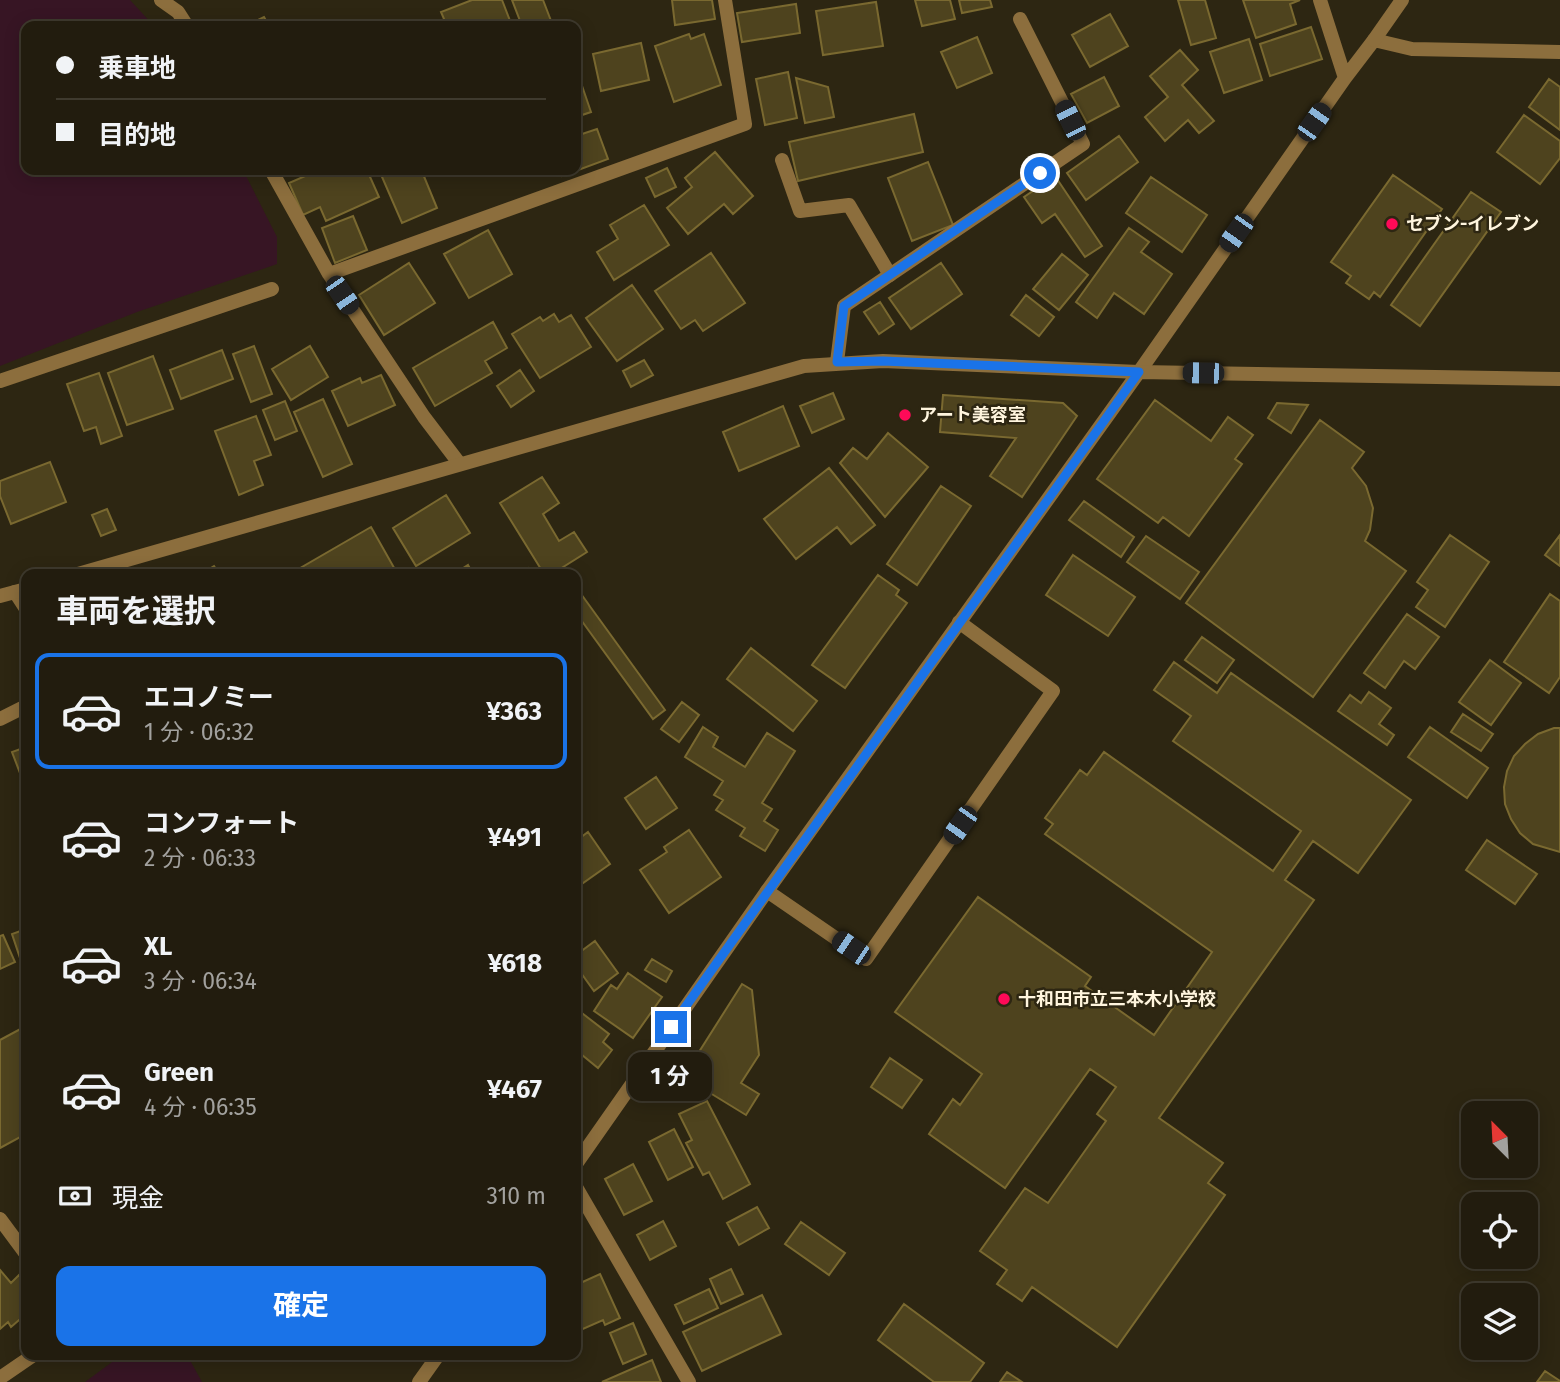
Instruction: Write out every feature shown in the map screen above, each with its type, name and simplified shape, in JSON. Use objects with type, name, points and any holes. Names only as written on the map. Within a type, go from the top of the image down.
[{"type":"street","points":[[161,0],[178,12],[184,21]]},
{"type":"street","points":[[328,274],[745,124],[725,0]]},
{"type":"street","points":[[1320,0],[1345,78]]},
{"type":"street","points":[[581,1157],[767,891],[1402,0]]},
{"type":"street","points":[[837,362],[844,306],[1083,144],[1020,19]]},
{"type":"street","points":[[1374,40],[1412,49],[1560,52]]},
{"type":"street","points":[[782,160],[800,211],[849,205],[890,275]]},
{"type":"street","points":[[274,175],[328,274],[424,417],[459,463]]},
{"type":"street","points":[[0,382],[272,289]]},
{"type":"street","points":[[95,569],[804,366],[883,361],[1139,372],[1560,379]]},
{"type":"street","points":[[0,596],[21,590]]},
{"type":"street","points":[[767,891],[866,959],[1053,691],[959,622]]},
{"type":"street","points":[[0,719],[21,708]]},
{"type":"street","points":[[581,1196],[689,1382]]},
{"type":"street","points":[[0,1219],[21,1247]]},
{"type":"street","points":[[0,1378],[26,1360]]},
{"type":"street","points":[[419,1382],[435,1360]]},
{"type":"shaded area","points":[[0,0],[130,0],[149,21],[21,21],[21,175],[246,175],[277,237],[277,264],[137,312],[0,366]]},
{"type":"shaded area","points":[[115,1360],[190,1360],[202,1382],[85,1382]]},
{"type":"building","points":[[472,0],[502,0],[510,21],[445,21],[441,12]]},
{"type":"building","points":[[512,0],[543,0],[551,21],[520,21]]},
{"type":"building","points":[[672,0],[712,0],[715,19],[675,25]]},
{"type":"building","points":[[915,0],[950,0],[955,19],[922,26]]},
{"type":"building","points":[[959,0],[990,0],[992,7],[962,13]]},
{"type":"building","points":[[1178,0],[1205,0],[1216,38],[1191,45]]},
{"type":"building","points":[[1243,0],[1300,0],[1290,4],[1296,24],[1256,38]]},
{"type":"building","points":[[876,2],[883,46],[823,55],[816,11]]},
{"type":"building","points":[[796,4],[800,33],[742,42],[737,13]]},
{"type":"building","points":[[1110,14],[1128,46],[1090,67],[1072,35]]},
{"type":"building","points":[[1311,27],[1322,59],[1270,76],[1260,44]]},
{"type":"building","points":[[689,34],[691,39],[704,34],[721,85],[674,102],[655,46]]},
{"type":"building","points":[[977,37],[992,73],[957,88],[941,52]]},
{"type":"building","points":[[1249,39],[1262,80],[1224,93],[1210,52]]},
{"type":"building","points":[[641,43],[649,80],[601,91],[593,54]]},
{"type":"building","points":[[1180,50],[1198,70],[1182,85],[1214,121],[1199,133],[1188,120],[1165,141],[1145,117],[1168,97],[1150,76]]},
{"type":"building","points":[[788,72],[797,118],[765,125],[756,79]]},
{"type":"building","points":[[1104,77],[1119,106],[1087,123],[1071,94]]},
{"type":"building","points":[[796,78],[828,87],[834,117],[805,123]]},
{"type":"building","points":[[1549,79],[1560,87],[1560,130],[1529,107]]},
{"type":"building","points":[[581,83],[591,112],[581,115]]},
{"type":"building","points":[[914,114],[923,152],[798,181],[789,142]]},
{"type":"building","points":[[1524,115],[1560,141],[1560,158],[1540,184],[1497,152]]},
{"type":"building","points":[[597,129],[608,159],[581,169],[581,134]]},
{"type":"building","points":[[1119,136],[1138,162],[1086,200],[1067,173]]},
{"type":"building","points":[[715,152],[753,196],[733,214],[724,204],[688,234],[667,208],[692,187],[685,178]]},
{"type":"building","points":[[928,162],[953,225],[912,241],[888,178]]},
{"type":"building","points":[[667,168],[676,187],[655,197],[646,178]]},
{"type":"building","points":[[307,175],[369,175],[379,197],[326,221],[320,207],[303,215],[289,183]]},
{"type":"building","points":[[381,175],[423,175],[437,208],[402,223]]},
{"type":"building","points":[[1393,175],[1442,209],[1380,297],[1374,292],[1369,299],[1346,283],[1351,276],[1331,262]]},
{"type":"building","points":[[1055,176],[1102,246],[1085,257],[1055,214],[1042,223],[1024,197]]},
{"type":"building","points":[[1151,177],[1207,215],[1182,252],[1126,213]]},
{"type":"building","points":[[1471,192],[1501,212],[1420,326],[1391,305]]},
{"type":"building","points":[[644,205],[669,245],[614,280],[597,252],[618,239],[610,225]]},
{"type":"building","points":[[353,216],[367,250],[335,263],[322,228]]},
{"type":"building","points":[[1129,228],[1149,242],[1141,252],[1172,274],[1144,314],[1114,293],[1097,318],[1076,302]]},
{"type":"building","points":[[488,230],[512,274],[469,298],[444,254]]},
{"type":"building","points":[[711,253],[745,303],[703,331],[695,320],[681,329],[655,291]]},
{"type":"building","points":[[1062,254],[1088,275],[1059,310],[1033,289]]},
{"type":"building","points":[[409,263],[435,303],[384,335],[359,295]]},
{"type":"building","points":[[941,263],[962,294],[911,329],[889,298]]},
{"type":"building","points":[[632,285],[663,329],[617,361],[586,318]]},
{"type":"building","points":[[1026,295],[1054,317],[1039,336],[1011,315]]},
{"type":"building","points":[[880,302],[894,324],[879,334],[864,312]]},
{"type":"building","points":[[554,314],[559,322],[571,315],[591,347],[540,378],[512,334],[540,317],[543,321]]},
{"type":"building","points":[[493,322],[507,348],[485,361],[492,373],[435,406],[413,368]]},
{"type":"building","points":[[254,346],[272,394],[251,402],[233,354]]},
{"type":"building","points":[[310,346],[328,377],[291,400],[272,369]]},
{"type":"building","points":[[222,350],[233,379],[181,399],[170,370]]},
{"type":"building","points":[[153,356],[173,409],[127,425],[108,373]]},
{"type":"building","points":[[644,360],[653,375],[631,387],[623,371]]},
{"type":"building","points":[[520,370],[534,391],[511,407],[497,386]]},
{"type":"building","points":[[99,373],[122,436],[101,444],[96,427],[84,431],[67,384]]},
{"type":"building","points":[[381,375],[395,405],[348,426],[332,391],[360,378],[362,383]]},
{"type":"building","points":[[833,393],[844,419],[812,433],[800,406]]},
{"type":"building","points":[[943,395],[1063,403],[1077,416],[1022,497],[990,476],[1016,438],[940,432]]},
{"type":"building","points":[[323,399],[352,464],[323,477],[294,412]]},
{"type":"building","points":[[1155,400],[1211,441],[1228,417],[1253,435],[1235,459],[1242,464],[1189,536],[1163,517],[1158,523],[1097,479]]},
{"type":"building","points":[[285,401],[297,431],[275,440],[263,410]]},
{"type":"building","points":[[1277,403],[1308,405],[1291,433],[1268,418]]},
{"type":"building","points":[[783,406],[799,446],[739,471],[723,432]]},
{"type":"building","points":[[256,416],[271,455],[254,461],[263,485],[239,495],[215,431]]},
{"type":"building","points":[[1320,420],[1364,452],[1352,468],[1366,486],[1373,508],[1370,530],[1365,541],[1406,571],[1313,697],[1186,603]]},
{"type":"building","points":[[888,433],[928,467],[885,517],[840,463],[853,448],[867,459]]},
{"type":"building","points":[[50,462],[66,502],[11,524],[0,496],[0,481]]},
{"type":"building","points":[[829,468],[875,525],[851,544],[837,527],[796,559],[764,519]]},
{"type":"building","points":[[542,477],[559,503],[543,514],[559,541],[574,532],[587,552],[560,569],[541,569],[500,503]]},
{"type":"building","points":[[941,486],[971,506],[917,585],[887,564]]},
{"type":"building","points":[[446,495],[470,533],[416,566],[393,528]]},
{"type":"building","points":[[1084,501],[1134,537],[1121,557],[1069,520]]},
{"type":"building","points":[[107,509],[116,530],[101,536],[92,515]]},
{"type":"building","points":[[371,527],[395,569],[299,569]]},
{"type":"building","points":[[1450,535],[1489,562],[1445,627],[1416,607],[1428,590],[1417,582]]},
{"type":"building","points":[[1560,535],[1560,566],[1545,555]]},
{"type":"building","points":[[1146,536],[1199,572],[1180,599],[1127,562]]},
{"type":"building","points":[[1073,555],[1135,597],[1108,636],[1046,595]]},
{"type":"building","points":[[878,575],[899,590],[896,595],[907,603],[845,688],[812,665]]},
{"type":"building","points":[[581,594],[665,710],[653,719],[581,620]]},
{"type":"building","points":[[1550,594],[1560,601],[1560,677],[1549,693],[1504,662]]},
{"type":"building","points":[[1407,614],[1439,637],[1415,669],[1404,661],[1385,688],[1364,673]]},
{"type":"building","points":[[1202,637],[1234,660],[1217,683],[1185,660]]},
{"type":"building","points":[[751,648],[817,701],[793,731],[727,679]]},
{"type":"building","points":[[1490,660],[1521,683],[1491,725],[1459,702]]},
{"type":"building","name":"十和田市立三本木小学校","points":[[1174,662],[1217,693],[1231,673],[1411,800],[1358,873],[1313,841],[1285,880],[1314,900],[1159,1118],[1223,1163],[1208,1183],[1225,1195],[1117,1347],[1032,1287],[1022,1301],[997,1284],[1007,1270],[980,1251],[1025,1188],[1048,1203],[1106,1121],[1097,1114],[1116,1087],[1090,1069],[1005,1188],[929,1134],[953,1099],[960,1105],[982,1074],[895,1012],[978,897],[1091,977],[1085,986],[1154,1035],[1212,952],[1045,834],[1053,824],[1045,818],[1080,770],[1087,775],[1104,752],[1273,871],[1301,831],[1173,741],[1191,716],[1154,690]]},
{"type":"building","points":[[1369,692],[1391,708],[1379,724],[1394,735],[1387,745],[1338,711],[1350,695],[1361,703]]},
{"type":"building","points":[[682,702],[699,715],[679,742],[661,729]]},
{"type":"building","points":[[1463,714],[1493,734],[1481,751],[1451,732]]},
{"type":"building","points":[[703,727],[718,737],[713,747],[745,767],[767,733],[795,751],[762,803],[772,809],[764,821],[778,830],[765,851],[740,836],[745,828],[716,810],[723,800],[714,795],[723,781],[685,757]]},
{"type":"building","points":[[1430,727],[1488,768],[1467,798],[1408,757]]},
{"type":"building","points":[[1560,728],[1560,852],[1533,844],[1520,833],[1505,804],[1504,787],[1514,756],[1538,734]]},
{"type":"building","points":[[21,749],[21,776],[12,752]]},
{"type":"building","points":[[656,777],[677,808],[646,829],[625,798]]},
{"type":"building","points":[[689,830],[721,877],[669,913],[640,870],[667,852],[664,847]]},
{"type":"building","points":[[588,832],[610,864],[581,884],[581,837]]},
{"type":"building","points":[[1487,840],[1537,874],[1515,904],[1466,870]]},
{"type":"building","points":[[21,931],[21,961],[12,934]]},
{"type":"building","points":[[3,935],[15,962],[0,969],[0,936]]},
{"type":"building","points":[[595,941],[618,973],[594,991],[581,973],[581,951]]},
{"type":"building","points":[[652,959],[672,971],[666,982],[645,970]]},
{"type":"building","points":[[628,973],[662,997],[633,1038],[594,1011],[611,985],[617,989]]},
{"type":"building","points":[[742,984],[752,990],[759,1055],[741,1083],[759,1094],[746,1115],[702,1088],[711,1074],[692,1063]]},
{"type":"building","points":[[581,1012],[609,1034],[603,1042],[612,1050],[598,1068],[581,1054]]},
{"type":"building","points":[[21,1029],[21,1137],[0,1148],[0,1040]]},
{"type":"building","points":[[890,1058],[922,1080],[902,1108],[871,1087]]},
{"type":"building","points":[[686,1070],[696,1090],[678,1099],[668,1079]]},
{"type":"building","points":[[707,1101],[750,1184],[723,1199],[709,1172],[703,1175],[686,1143],[692,1140],[679,1114]]},
{"type":"building","points":[[674,1129],[693,1167],[668,1180],[649,1142]]},
{"type":"building","points":[[633,1164],[652,1201],[624,1215],[605,1179]]},
{"type":"building","points":[[757,1207],[769,1228],[739,1245],[727,1223]]},
{"type":"building","points":[[663,1221],[676,1246],[650,1260],[637,1235]]},
{"type":"building","points":[[801,1222],[845,1253],[829,1275],[785,1244]]},
{"type":"building","points":[[731,1269],[743,1294],[721,1304],[710,1279]]},
{"type":"building","points":[[0,1270],[11,1283],[19,1275],[21,1278],[21,1318],[11,1327],[8,1322],[0,1329]]},
{"type":"building","points":[[600,1274],[620,1318],[605,1325],[603,1320],[581,1330],[581,1283]]},
{"type":"building","points":[[709,1289],[718,1308],[684,1324],[675,1305]]},
{"type":"building","points":[[762,1295],[781,1334],[702,1371],[683,1332]]},
{"type":"building","points":[[904,1304],[984,1363],[970,1382],[934,1382],[878,1340]]},
{"type":"building","points":[[633,1323],[646,1354],[623,1364],[610,1333]]},
{"type":"building","points":[[652,1360],[661,1382],[602,1382]]},
{"type":"building","points":[[1545,1371],[1560,1381],[1560,1382],[1537,1382]]},
{"type":"building","points":[[1007,1372],[1022,1382],[1000,1382]]},
{"type":"place","name":"セブン-イレブン","points":[[1392,224]]},
{"type":"place","name":"アート美容室","points":[[905,415]]},
{"type":"place","name":"十和田市立三本木小学校","points":[[1004,999]]},
{"type":"route","points":[[671,1027],[1139,372],[883,361],[837,362],[844,306],[1040,173]]}]
